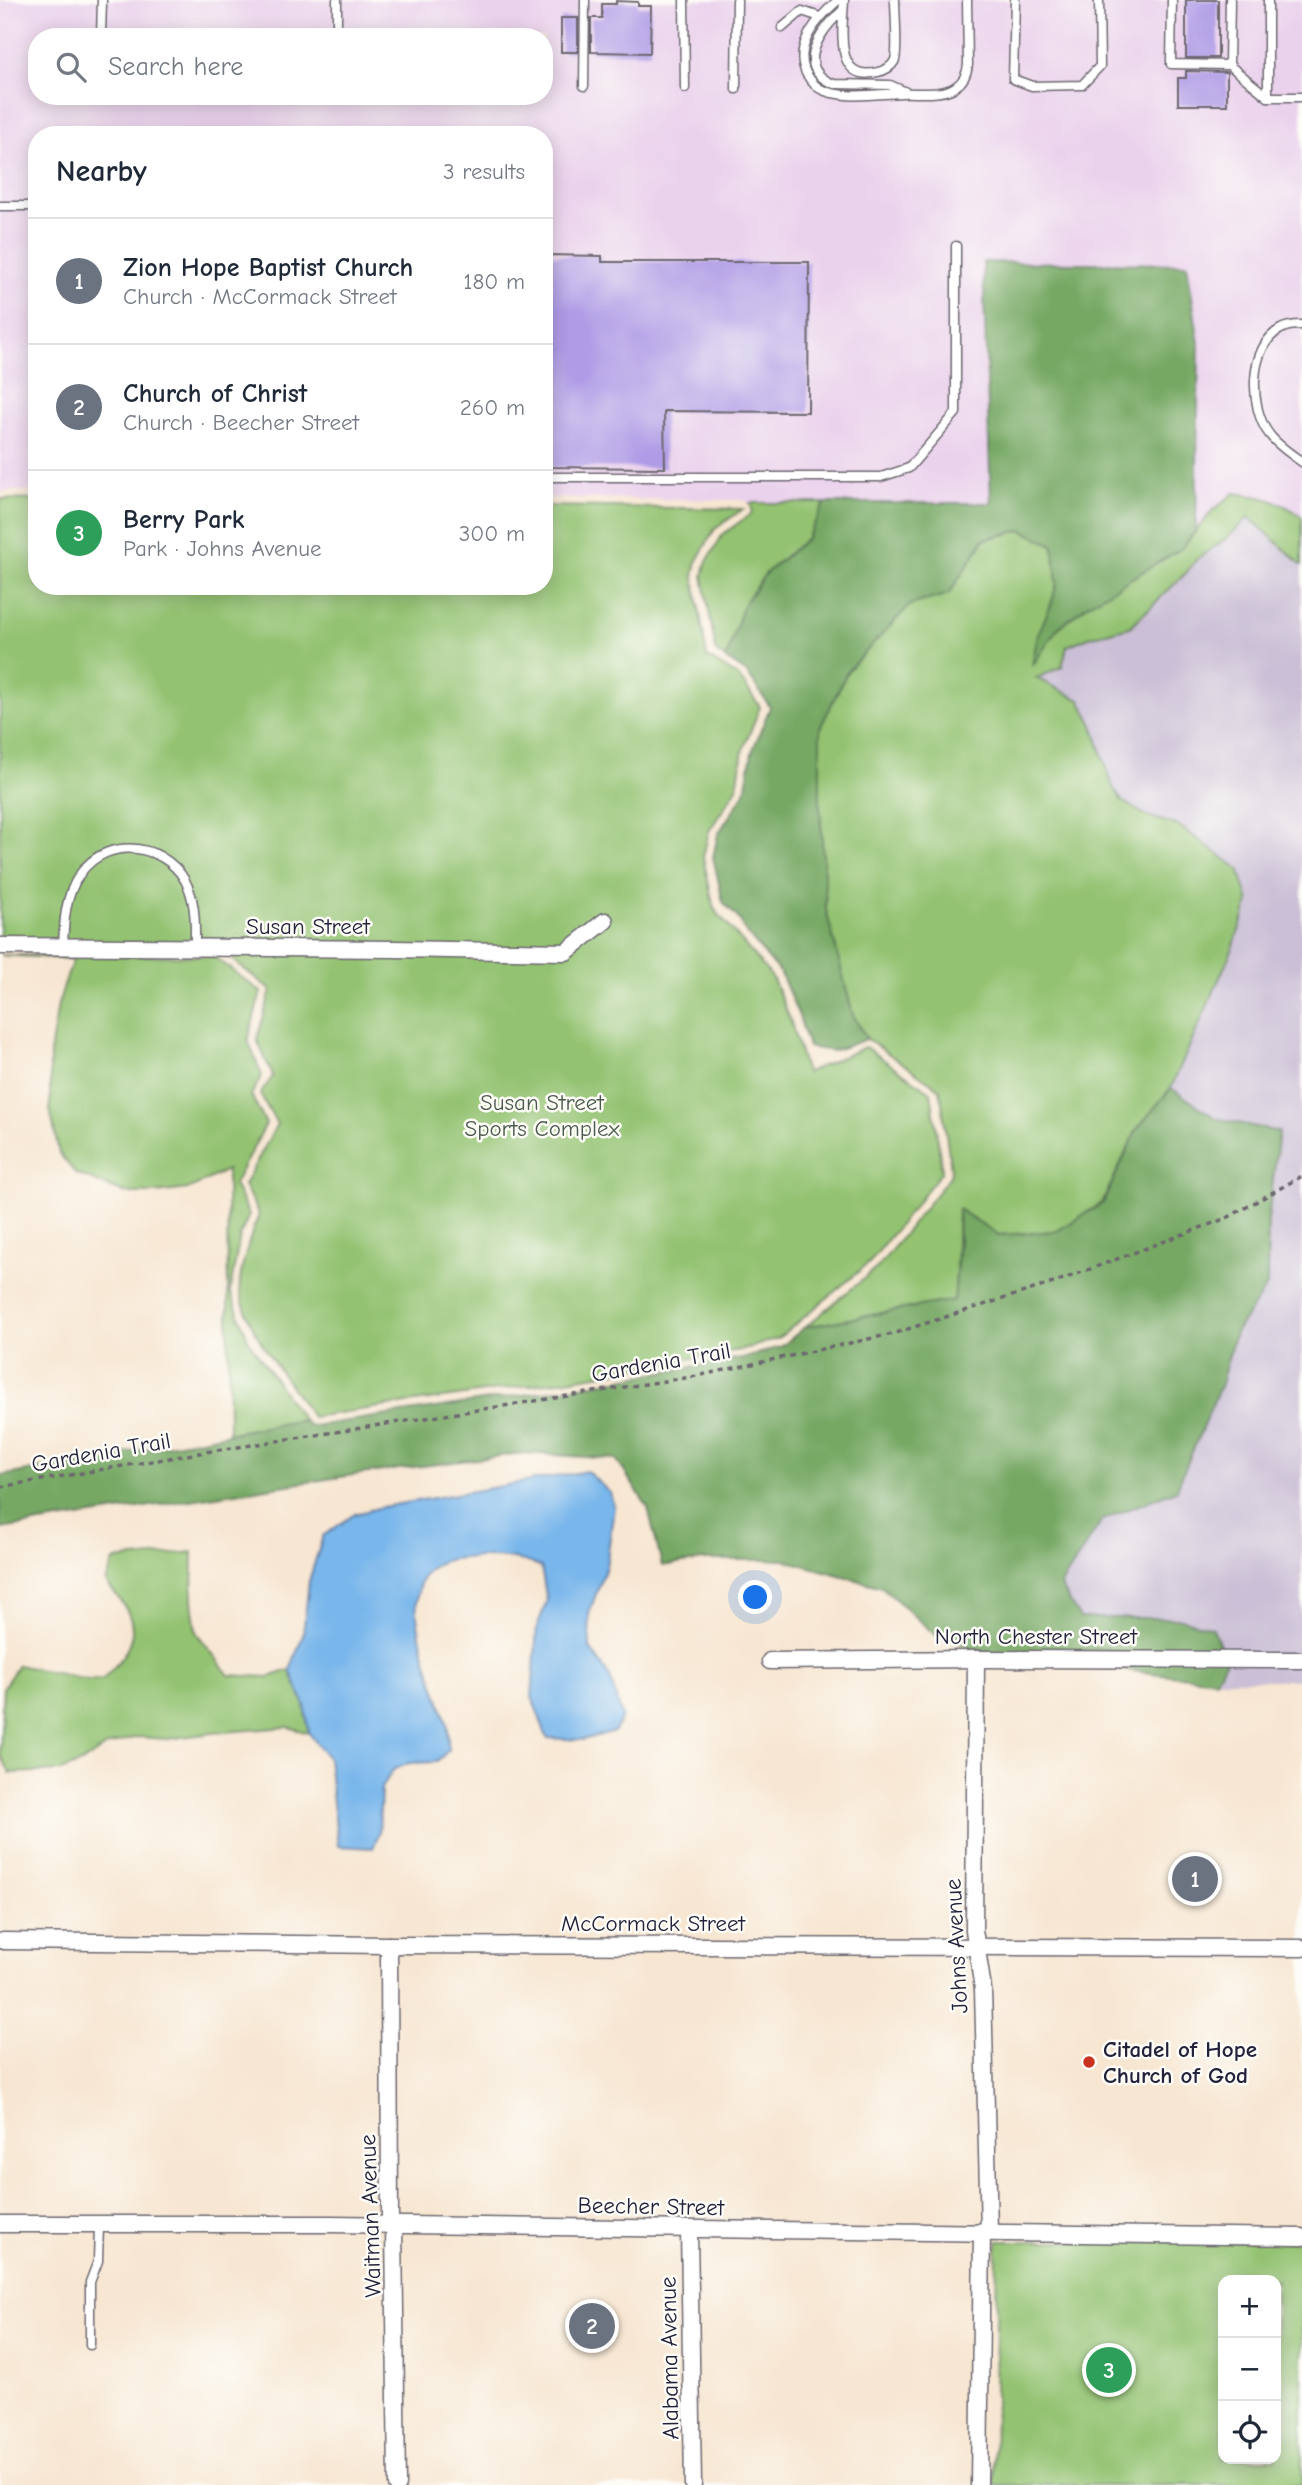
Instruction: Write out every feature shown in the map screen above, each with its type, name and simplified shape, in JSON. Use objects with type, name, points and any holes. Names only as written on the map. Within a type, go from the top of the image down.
[{"type":"street","name":"Susan Street","points":[[0,946],[395,948],[566,953],[605,921]]},
{"type":"street","name":"Johns Avenue","points":[[976,1659],[974,1930],[983,1989],[985,2231],[979,2485]]},
{"type":"street","name":"North Chester Street","points":[[770,1661],[1302,1660]]},
{"type":"street","name":"McCormack Street","points":[[4,1941],[1302,1948]]},
{"type":"street","name":"Waitman Avenue","points":[[389,1945],[390,2219],[394,2225],[397,2485]]},
{"type":"street","name":"Beecher Street","points":[[0,2224],[394,2225],[1302,2237]]},
{"type":"street","name":"Alabama Avenue","points":[[689,2230],[693,2485]]},
{"type":"lane","points":[[101,28],[102,0]]},
{"type":"lane","points":[[337,0],[337,28]]},
{"type":"lane","points":[[584,86],[585,0]]},
{"type":"lane","points":[[684,0],[685,88]]},
{"type":"lane","points":[[736,89],[737,0]]},
{"type":"lane","points":[[838,0],[820,17],[802,51],[804,68],[811,83],[831,93],[909,93],[954,88],[964,78],[968,65],[967,0]]},
{"type":"lane","points":[[844,0],[842,47],[846,60],[854,70],[866,74],[888,68],[895,60],[895,0]]},
{"type":"lane","points":[[1015,0],[1013,79],[1032,86],[1082,85],[1100,66],[1099,0]]},
{"type":"lane","points":[[1172,0],[1171,64],[1229,65],[1268,97],[1302,97]]},
{"type":"lane","points":[[1229,65],[1230,0]]},
{"type":"lane","points":[[1268,0],[1268,97]]},
{"type":"lane","points":[[843,10],[830,22],[816,43],[812,59],[817,72],[827,82],[834,84],[890,85],[909,93]]},
{"type":"lane","points":[[782,28],[802,11],[820,17]]},
{"type":"lane","points":[[0,206],[28,206]]},
{"type":"lane","points":[[553,477],[881,477],[909,468],[956,413],[956,246]]},
{"type":"lane","points":[[1302,325],[1280,330],[1268,341],[1261,352],[1254,381],[1256,409],[1268,433],[1302,462]]},
{"type":"lane","points":[[63,947],[65,910],[72,887],[81,872],[96,859],[122,848],[148,850],[163,858],[184,878],[194,908],[195,948]]},
{"type":"lane","points":[[90,2345],[90,2282],[98,2261],[99,2223]]},
{"type":"path","name":"Gardenia Trail","points":[[0,1487],[697,1376],[892,1334],[1053,1283],[1227,1218],[1302,1176]]},
{"type":"shaded area","points":[[0,0],[1302,0],[1302,517],[1290,507],[1213,510],[1196,530],[1199,343],[1187,264],[983,262],[991,503],[750,503],[743,500],[553,498],[553,126],[28,126],[28,491],[0,491]]},
{"type":"shaded area","points":[[1249,517],[1302,565],[1302,1680],[1216,1680],[1226,1660],[1177,1618],[1080,1618],[1060,1586],[1102,1520],[1176,1490],[1221,1384],[1235,1333],[1267,1286],[1268,1220],[1279,1132],[1216,1118],[1171,1088],[1233,948],[1249,901],[1207,847],[1179,826],[1147,816],[1122,801],[1112,785],[1093,725],[1080,700],[1035,678],[1062,667],[1067,646],[1089,637],[1130,627],[1196,560],[1228,537]]},
{"type":"green space","points":[[983,262],[1187,264],[1199,343],[1196,530],[1182,548],[1087,605],[1057,629],[1032,666],[1038,634],[1057,583],[1053,545],[1022,530],[984,539],[949,594],[910,605],[848,670],[820,728],[820,807],[826,910],[853,1015],[867,1039],[833,1051],[808,1047],[799,1016],[781,974],[723,902],[713,857],[718,834],[745,792],[752,752],[770,707],[747,673],[726,659],[744,604],[766,573],[807,538],[825,503],[991,503]]},
{"type":"green space","points":[[1234,493],[1270,500],[1286,506],[1302,517],[1302,565],[1249,517],[1228,537],[1196,560],[1130,627],[1089,637],[1067,646],[1062,667],[1036,678],[1080,700],[1093,725],[1112,785],[1122,801],[1147,816],[1179,826],[1239,869],[1249,901],[1233,948],[1171,1088],[1137,1129],[1102,1203],[1057,1231],[999,1235],[958,1209],[955,1300],[805,1327],[878,1267],[950,1176],[951,1170],[940,1089],[867,1039],[853,1015],[826,910],[820,807],[820,728],[848,670],[910,605],[949,594],[984,540],[1022,530],[1053,545],[1057,569],[1055,594],[1037,643],[1033,664],[1057,629],[1087,605],[1182,548],[1213,510]]},
{"type":"green space","name":"Susan Street Sports Complex","points":[[0,499],[28,500],[28,595],[553,595],[553,506],[743,509],[715,529],[697,560],[694,576],[707,657],[739,677],[760,707],[743,750],[737,788],[709,831],[703,857],[714,909],[772,977],[790,1019],[806,1073],[865,1047],[931,1092],[942,1171],[870,1262],[779,1338],[746,1349],[567,1380],[312,1417],[261,1342],[252,1326],[240,1292],[243,1265],[259,1215],[244,1185],[277,1124],[260,1094],[273,1076],[257,1040],[271,990],[217,948],[0,946]]},
{"type":"green space","points":[[750,503],[825,503],[807,538],[766,573],[744,604],[726,659],[716,652],[703,576],[706,563],[723,534],[751,514]]},
{"type":"green space","points":[[0,955],[213,956],[261,992],[248,1040],[262,1076],[251,1095],[266,1124],[234,1184],[249,1215],[240,1235],[230,1291],[249,1341],[303,1420],[229,1433],[227,1170],[188,1189],[156,1193],[124,1193],[75,1173],[59,1153],[50,1109],[50,1053],[58,1004],[73,959]]},
{"type":"green space","points":[[1171,1088],[1216,1118],[1279,1132],[1268,1220],[1267,1286],[1235,1333],[1221,1384],[1176,1490],[1102,1520],[1060,1586],[1080,1618],[1177,1618],[1213,1628],[1226,1660],[1216,1680],[1057,1663],[979,1651],[935,1635],[882,1587],[785,1560],[704,1560],[662,1566],[648,1508],[616,1459],[524,1453],[360,1474],[0,1529],[0,1476],[303,1420],[314,1426],[569,1388],[748,1357],[782,1346],[805,1327],[954,1300],[959,1239],[958,1209],[999,1235],[1057,1231],[1103,1203],[1137,1129]]},
{"type":"green space","points":[[193,1552],[192,1600],[196,1632],[229,1675],[269,1677],[290,1670],[305,1705],[309,1733],[288,1727],[167,1739],[137,1737],[106,1746],[83,1762],[61,1771],[10,1773],[0,1754],[3,1688],[18,1665],[89,1680],[103,1679],[122,1658],[132,1633],[127,1611],[106,1582],[114,1560]]},
{"type":"green space","points":[[997,2241],[1302,2241],[1302,2485],[994,2485]]},
{"type":"water","points":[[587,1471],[610,1493],[614,1507],[606,1567],[589,1613],[590,1648],[610,1677],[622,1717],[615,1731],[583,1740],[547,1738],[532,1697],[537,1627],[547,1601],[541,1567],[513,1559],[493,1557],[462,1558],[436,1564],[422,1579],[417,1600],[418,1625],[447,1724],[448,1750],[437,1762],[409,1763],[393,1770],[381,1788],[379,1833],[373,1848],[338,1846],[328,1758],[309,1733],[305,1705],[290,1670],[303,1635],[309,1581],[323,1536],[355,1514],[382,1507]]},
{"type":"building","points":[[1186,0],[1218,0],[1218,58],[1186,58]]},
{"type":"building","points":[[616,1],[638,2],[638,6],[651,6],[650,53],[591,52],[591,18],[602,18],[602,4],[616,4]]},
{"type":"building","points":[[561,18],[578,18],[578,52],[561,52]]},
{"type":"building","points":[[1186,71],[1227,72],[1227,105],[1178,105],[1178,78],[1186,78]]},
{"type":"building","points":[[553,255],[602,256],[602,262],[809,262],[808,412],[664,411],[665,468],[553,467]]},
{"type":"place","name":"Zion Hope Baptist Church","points":[[1195,1879]]},
{"type":"place","name":"Citadel of Hope Church of God","points":[[1089,2062]]},
{"type":"place","name":"Church of Christ","points":[[592,2326]]},
{"type":"place","name":"Berry Park","points":[[1109,2370]]}]
